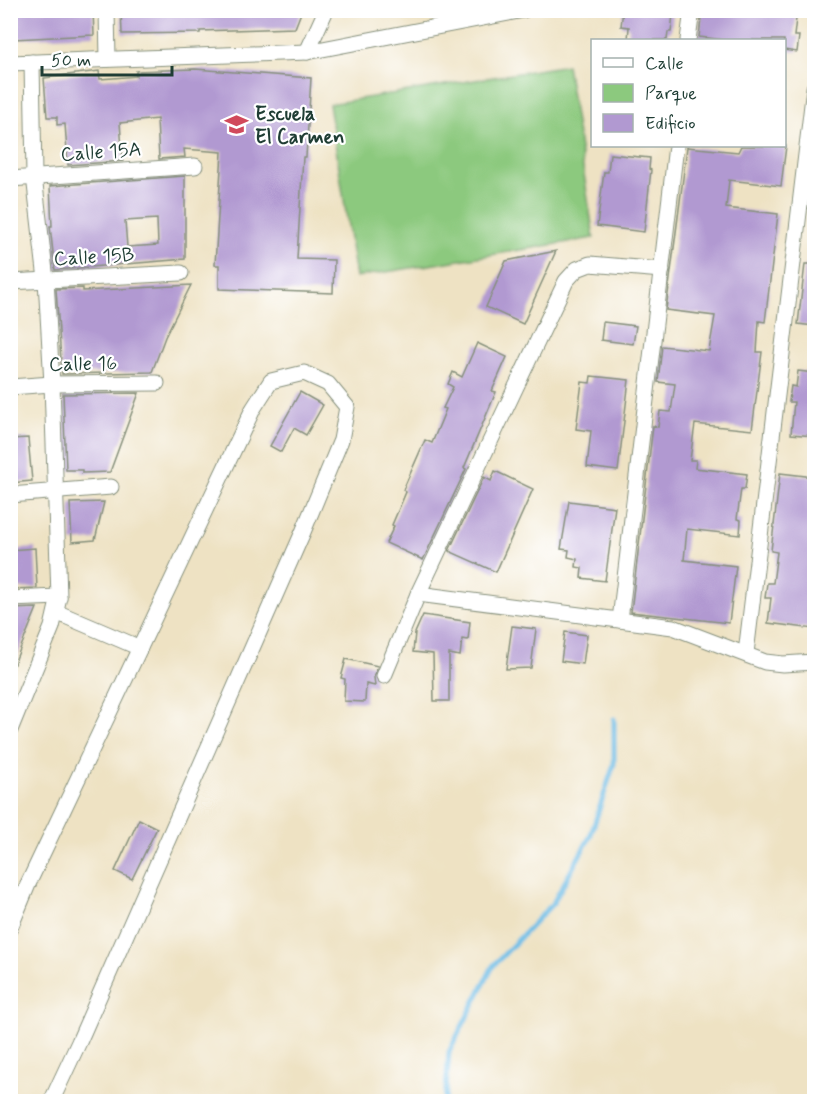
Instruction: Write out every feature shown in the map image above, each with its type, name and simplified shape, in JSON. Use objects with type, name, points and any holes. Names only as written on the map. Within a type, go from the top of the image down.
[{"type":"street","points":[[107,10],[108,59]]},
{"type":"street","points":[[307,52],[326,10]]},
{"type":"street","points":[[10,63],[307,52],[524,10]]},
{"type":"street","points":[[688,39],[692,10]]},
{"type":"street","points":[[10,730],[14,711],[52,627],[57,604],[52,384],[46,280],[34,176],[32,62]]},
{"type":"street","points":[[746,653],[814,88]]},
{"type":"street","points":[[620,620],[676,147]]},
{"type":"street","name":"Calle 15A","points":[[10,179],[195,166]]},
{"type":"street","points":[[384,676],[418,594],[566,281],[577,268],[590,264],[662,270]]},
{"type":"street","name":"Calle 15B","points":[[10,282],[181,273]]},
{"type":"street","points":[[10,928],[29,882],[253,409],[271,381],[304,373],[328,384],[347,407],[340,440],[294,554],[51,1101]]},
{"type":"street","name":"Calle 16","points":[[10,387],[52,384],[157,383]]},
{"type":"street","points":[[10,495],[111,487]]},
{"type":"street","points":[[418,594],[673,627],[765,662],[814,662]]},
{"type":"street","points":[[10,599],[57,604],[140,648]]},
{"type":"green space","points":[[567,65],[594,238],[356,277],[329,104]]},
{"type":"building","points":[[10,10],[93,10],[94,35],[13,39],[13,31],[10,31]]},
{"type":"building","points":[[121,10],[302,10],[295,28],[122,34]]},
{"type":"building","points":[[623,10],[673,14],[671,32],[668,32],[667,39],[628,39],[629,27],[621,26]]},
{"type":"building","points":[[702,10],[797,10],[794,36],[799,36],[797,52],[786,50],[786,39],[699,37]]},
{"type":"building","points":[[195,69],[311,78],[306,157],[303,157],[297,259],[334,260],[333,293],[219,289],[219,265],[215,265],[222,152],[184,149],[185,157],[159,159],[157,119],[120,123],[123,161],[68,165],[65,124],[57,125],[57,117],[47,117],[44,78],[99,71],[100,79],[136,76],[136,71]]},
{"type":"building","points":[[687,147],[738,152],[740,147],[786,147],[781,186],[729,180],[726,208],[778,214],[765,322],[759,321],[757,352],[762,352],[752,430],[695,424],[690,460],[696,460],[695,468],[747,474],[745,489],[741,489],[737,519],[741,520],[740,535],[687,529],[684,560],[736,566],[729,623],[631,612],[653,426],[658,427],[660,411],[671,412],[675,384],[658,382],[662,346],[709,351],[715,316],[666,310]]},
{"type":"building","points":[[610,154],[650,158],[649,169],[651,170],[644,232],[597,226],[604,172],[608,172]]},
{"type":"building","points":[[185,176],[185,259],[55,270],[50,226],[52,226],[50,186]],"holes":[[[157,219],[158,245],[127,247],[125,221]]]},
{"type":"building","points":[[556,251],[523,324],[486,307],[506,261]]},
{"type":"building","points":[[805,264],[814,264],[814,326],[798,324]]},
{"type":"building","points":[[191,285],[165,337],[152,372],[62,374],[56,289],[83,288],[83,291]]},
{"type":"building","points":[[603,322],[636,326],[633,344],[601,340]]},
{"type":"building","points":[[477,343],[507,357],[492,391],[496,392],[464,468],[466,469],[423,560],[386,543],[406,492],[403,490],[425,440],[432,443],[446,409],[443,408],[453,387],[448,384],[453,372],[462,377]]},
{"type":"building","points":[[798,371],[814,373],[814,436],[791,434],[794,402],[789,402],[790,393],[791,386],[796,387]]},
{"type":"building","points":[[591,376],[629,380],[618,471],[587,467],[591,431],[576,429],[582,382],[590,383]]},
{"type":"building","points":[[300,392],[323,405],[306,435],[294,428],[281,452],[270,446]]},
{"type":"building","points":[[139,393],[110,472],[82,473],[82,470],[66,470],[63,394]]},
{"type":"building","points":[[28,438],[32,481],[10,483],[10,439]]},
{"type":"building","points":[[495,471],[533,489],[496,572],[449,551],[484,477],[491,481]]},
{"type":"building","points":[[780,473],[814,477],[814,629],[768,623],[771,598],[765,598],[767,583],[773,583],[777,552],[771,551]]},
{"type":"building","points":[[569,501],[615,507],[605,581],[581,578],[582,568],[576,567],[577,559],[568,557],[569,550],[561,549]]},
{"type":"building","points":[[104,502],[95,540],[72,542],[70,503]]},
{"type":"building","points":[[35,548],[37,588],[10,589],[10,550]]},
{"type":"building","points":[[37,608],[11,671],[10,671],[10,609]]},
{"type":"building","points":[[423,615],[470,622],[468,640],[462,639],[460,656],[449,654],[449,701],[434,701],[433,654],[413,652],[415,633]]},
{"type":"building","points":[[512,626],[536,629],[531,668],[506,669]]},
{"type":"building","points":[[565,632],[587,635],[583,664],[561,661]]},
{"type":"building","points":[[346,659],[378,666],[374,677],[375,686],[366,684],[365,702],[344,701],[345,679],[341,678]]},
{"type":"building","points":[[139,819],[157,828],[132,879],[115,871]]},
{"type":"waterway","points":[[445,1102],[449,1052],[493,966],[553,903],[590,837],[614,764],[614,719]]},
{"type":"place","name":"Escuela El Carmen","points":[[237,125]]}]
